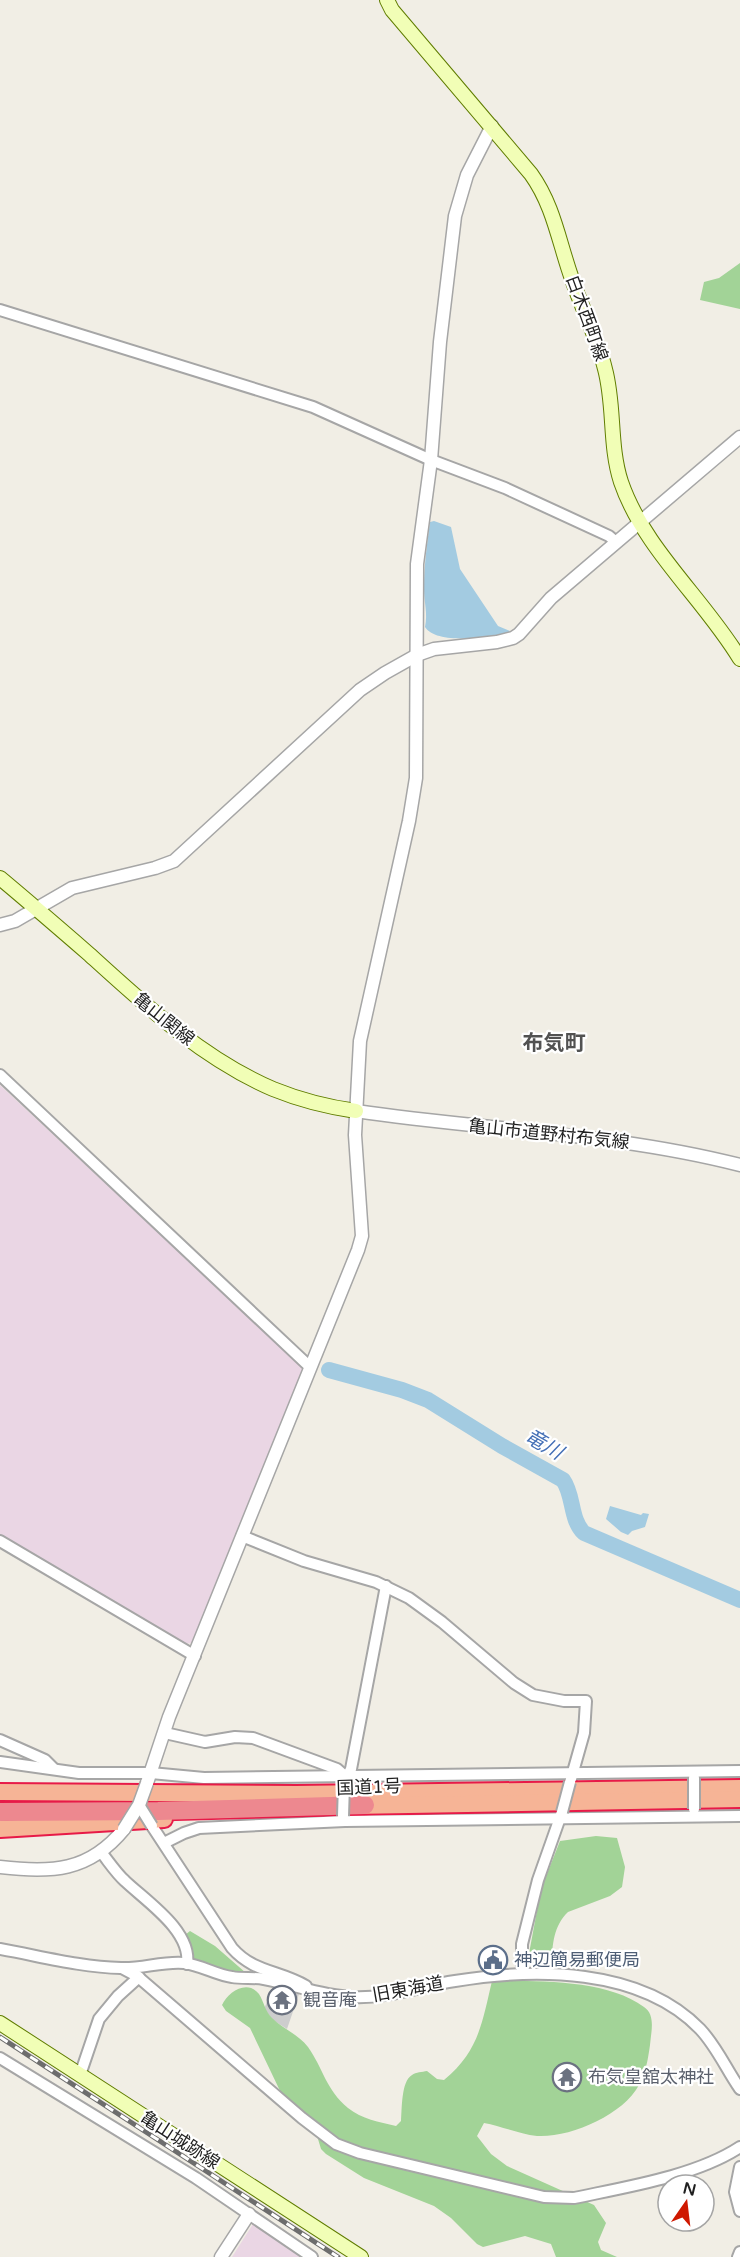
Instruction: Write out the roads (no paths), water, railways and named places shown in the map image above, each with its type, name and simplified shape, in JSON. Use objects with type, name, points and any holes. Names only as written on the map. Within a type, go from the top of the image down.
[{"type":"highway","name":"国道1号","points":[[0,1792],[296,1794],[740,1788]]},
{"type":"highway","points":[[0,1812],[296,1794]]},
{"type":"highway","name":"国道1号","points":[[0,1829],[364,1805],[740,1799]]},
{"type":"highway","points":[[33,1811],[112,1812],[364,1805]]},
{"type":"main road","name":"白木西町線","points":[[387,0],[392,10],[492,126],[546,196],[561,237],[571,277],[606,369],[615,458],[621,481],[640,522],[728,639],[740,659]]},
{"type":"main road","name":"亀山関線","points":[[0,878],[187,1039],[229,1067],[274,1089],[305,1100],[357,1111]]},
{"type":"main road","name":"亀山城跡線","points":[[0,2023],[361,2257]]},
{"type":"street","points":[[0,1867],[34,1871],[52,1870],[87,1860],[101,1852],[124,1829],[139,1805],[169,1716],[362,1236],[355,1135],[360,1041],[409,821],[416,778],[417,564],[430,460],[440,342],[455,216],[467,175],[492,126]]},
{"type":"street","points":[[0,310],[313,407],[430,460],[505,488],[609,536],[616,542]]},
{"type":"street","points":[[0,925],[15,921],[72,888],[155,868],[174,861],[360,690],[417,655],[434,649],[513,639],[531,623],[551,598],[740,437]]},
{"type":"street","points":[[0,1075],[310,1367]]},
{"type":"street","name":"亀山市道野村布気線","points":[[357,1111],[433,1122],[621,1141],[690,1152],[740,1165]]},
{"type":"street","points":[[242,1536],[304,1561],[386,1586],[429,1612],[526,1691],[548,1699],[586,1701],[584,1733],[561,1815],[538,1880],[522,1944],[522,1974]]},
{"type":"street","points":[[0,1541],[195,1656]]},
{"type":"street","points":[[344,1819],[345,1781],[351,1769],[386,1586]]},
{"type":"street","points":[[165,1733],[205,1742],[234,1737],[252,1738],[337,1769],[345,1781]]},
{"type":"street","points":[[0,1740],[45,1760],[53,1768]]},
{"type":"street","points":[[0,1762],[79,1773],[149,1778],[345,1781],[572,1778],[740,1771]]},
{"type":"street","points":[[694,1813],[695,1774]]},
{"type":"street","points":[[139,1805],[240,1958],[249,1964],[293,1978],[311,1989]]},
{"type":"street","points":[[164,1844],[199,1828],[344,1819],[694,1813],[740,1815]]},
{"type":"street","points":[[101,1852],[122,1879],[160,1912],[180,1936],[186,1945],[187,1964]]},
{"type":"street","name":"旧東海道","points":[[0,1949],[72,1963],[121,1968],[172,1963],[187,1964],[231,1977],[262,1979],[334,1995],[368,1997],[482,1977],[559,1974],[585,1977],[627,1988],[672,2007],[699,2029],[714,2046],[740,2089]]},
{"type":"street","points":[[121,1968],[139,1977],[302,2118],[336,2144],[360,2153],[544,2197],[563,2199],[582,2197],[674,2174],[714,2162],[740,2147]]},
{"type":"street","points":[[80,2075],[99,2019],[118,1996],[139,1977]]},
{"type":"street","points":[[0,2058],[196,2178],[312,2257]]},
{"type":"street","points":[[740,2167],[735,2192],[740,2211]]},
{"type":"street","points":[[221,2257],[249,2214]]},
{"type":"street","points":[[738,2257],[740,2252]]},
{"type":"water","points":[[434,521],[451,527],[460,569],[498,626],[510,631],[509,633],[464,639],[440,636],[431,633],[425,627],[425,563],[430,522]]},
{"type":"water","points":[[610,1506],[641,1515],[649,1514],[645,1527],[632,1531],[628,1535],[621,1532],[606,1519]]},
{"type":"waterway","name":"竜川","points":[[329,1370],[402,1390],[428,1400],[502,1446],[563,1480],[576,1521],[584,1533],[740,1600]]},
{"type":"railway","points":[[0,2037],[338,2257]]},
{"type":"place","name":"神辺簡易郵便局","points":[[493,1960]]},
{"type":"place","name":"観音庵","points":[[282,2000]]},
{"type":"place","name":"布気皇舘太神社","points":[[567,2077]]},
{"type":"district","name":"布気町","points":[[554,1043]]}]
